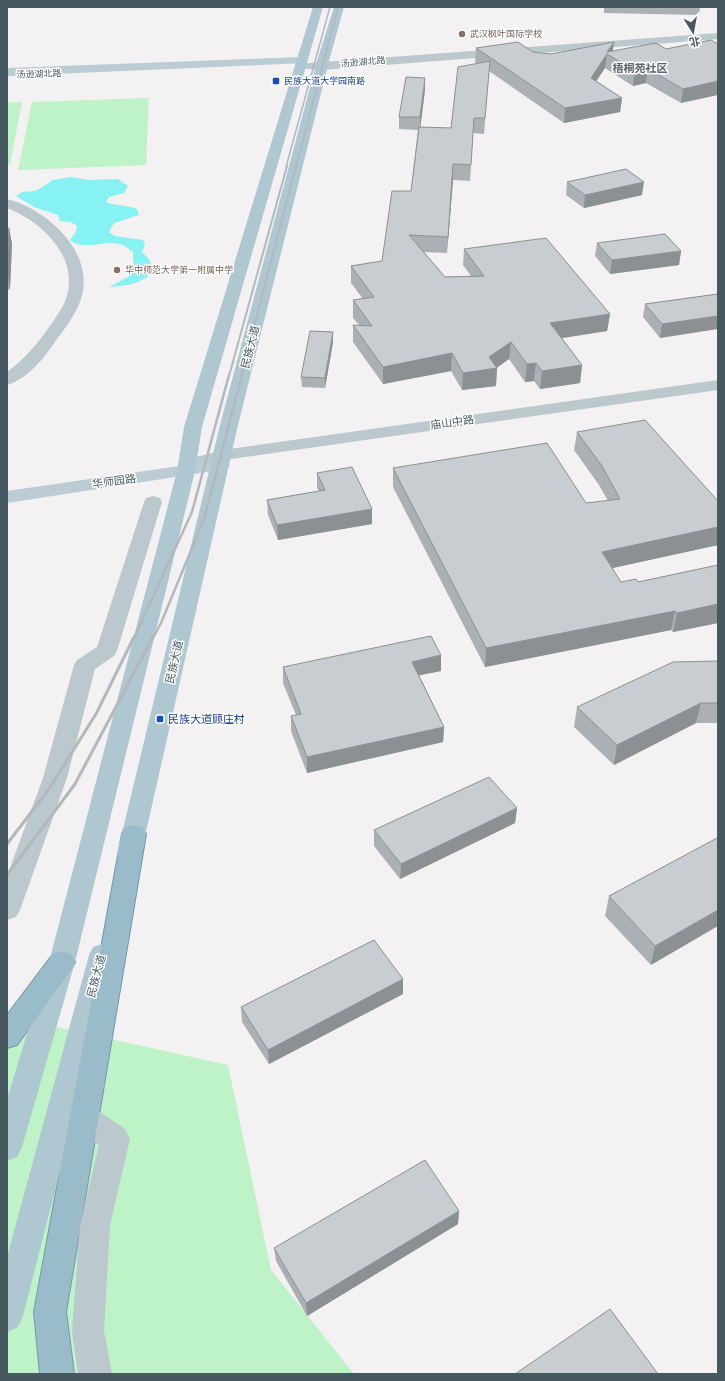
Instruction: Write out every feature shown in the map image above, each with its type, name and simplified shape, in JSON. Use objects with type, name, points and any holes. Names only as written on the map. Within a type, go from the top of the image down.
[{"type":"highway","points":[[57,1374],[50,1312],[134,834]]},
{"type":"highway","points":[[7,1036],[62,962]]},
{"type":"main road","points":[[7,1147],[62,962],[186,468],[192,427],[318,7]]},
{"type":"main road","name":"民族大道","points":[[7,1316],[134,834],[211,504],[323,63],[339,7]]},
{"type":"main road","name":"汤逊湖北路","points":[[7,72],[302,63]]},
{"type":"main road","name":"汤逊湖北路","points":[[7,75],[302,63]]},
{"type":"main road","name":"华师园路","points":[[7,497],[186,468],[222,460]]},
{"type":"street","name":"汤逊湖北路","points":[[323,63],[718,31]]},
{"type":"street","name":"汤逊湖北路","points":[[302,63],[357,62],[718,36]]},
{"type":"street","points":[[7,203],[16,206],[43,222],[57,235],[71,254],[75,268],[76,281],[74,299],[36,357],[7,380]]},
{"type":"street","name":"庙山中路","points":[[222,460],[718,385]]},
{"type":"street","name":"庙山中路","points":[[222,460],[718,395]]},
{"type":"street","points":[[7,910],[55,778],[85,665],[106,651],[153,502]]},
{"type":"street","points":[[84,1117],[115,1139],[96,1225],[88,1331],[95,1374]]},
{"type":"green space","points":[[149,98],[146,165],[18,170],[32,102]]},
{"type":"green space","points":[[7,102],[22,102],[10,164],[7,164]]},
{"type":"green space","points":[[7,1016],[228,1065],[271,1270],[354,1374],[7,1374]]},
{"type":"water","points":[[71,177],[88,180],[118,179],[128,186],[124,193],[109,197],[106,202],[137,209],[139,215],[114,223],[109,232],[115,236],[143,240],[145,245],[142,252],[149,259],[154,272],[143,280],[133,284],[109,287],[128,277],[135,268],[133,252],[126,247],[116,244],[109,243],[82,245],[76,243],[70,240],[76,232],[77,226],[71,222],[60,221],[58,215],[34,207],[16,196],[22,192],[36,191],[53,180]]},
{"type":"building","points":[[711,40],[718,44],[718,81],[683,89],[648,69],[635,71],[607,54],[591,78],[622,98],[565,108],[476,48],[518,42],[533,52],[551,54],[614,42],[607,52],[656,43],[666,49]]},
{"type":"building","points":[[490,61],[485,118],[474,118],[471,165],[453,164],[448,237],[409,235],[445,277],[484,276],[464,249],[546,238],[610,314],[550,323],[582,365],[542,371],[536,363],[527,364],[511,342],[489,357],[497,368],[463,373],[452,353],[383,367],[353,325],[372,326],[353,300],[374,297],[351,266],[382,261],[392,191],[411,191],[419,127],[451,128],[458,67]]},
{"type":"building","points":[[406,77],[425,78],[420,117],[399,117]]},
{"type":"building","points":[[626,169],[644,182],[585,195],[567,182]]},
{"type":"building","points":[[7,228],[9,228],[7,273]]},
{"type":"building","points":[[665,234],[681,251],[612,260],[597,243]]},
{"type":"building","points":[[718,294],[718,316],[662,324],[645,304]]},
{"type":"building","points":[[310,331],[333,332],[325,378],[301,377]]},
{"type":"building","points":[[645,420],[718,501],[718,527],[602,552],[621,582],[636,579],[638,582],[718,565],[718,604],[677,613],[675,611],[486,648],[393,468],[547,443],[586,503],[620,499],[602,466],[577,432]]},
{"type":"building","points":[[352,467],[372,509],[277,525],[267,500],[325,490],[317,473]]},
{"type":"building","points":[[431,636],[441,655],[412,662],[444,727],[307,757],[291,716],[301,714],[283,667]]},
{"type":"building","points":[[718,661],[718,703],[701,703],[617,745],[577,707],[673,662]]},
{"type":"building","points":[[489,777],[517,808],[401,864],[374,830]]},
{"type":"building","points":[[717,838],[718,910],[655,946],[609,896]]},
{"type":"building","points":[[374,940],[403,979],[268,1050],[241,1007]]},
{"type":"building","points":[[425,1160],[459,1211],[306,1303],[274,1248]]},
{"type":"building","points":[[610,1309],[658,1374],[515,1374]]},
{"type":"railway","points":[[286,167],[330,7]]},
{"type":"railway","points":[[296,167],[338,7]]},
{"type":"railway","points":[[229,376],[287,166]]},
{"type":"railway","points":[[241,376],[296,166]]},
{"type":"railway","points":[[134,638],[192,512],[229,375]]},
{"type":"railway","points":[[153,638],[161,623],[204,519],[242,375]]},
{"type":"railway","points":[[7,844],[49,789],[96,714],[134,637]]},
{"type":"railway","points":[[7,875],[75,784],[153,637]]},
{"type":"place","name":"武汉枫叶国际学校","points":[[462,34]]},
{"type":"place","name":"民族大道大学园南路","points":[[276,81]]},
{"type":"place","name":"华中师范大学第一附属中学","points":[[117,270]]},
{"type":"place","name":"民族大道顾庄村","points":[[160,719]]},
{"type":"district","name":"梧桐苑社区","points":[[640,68]]}]
